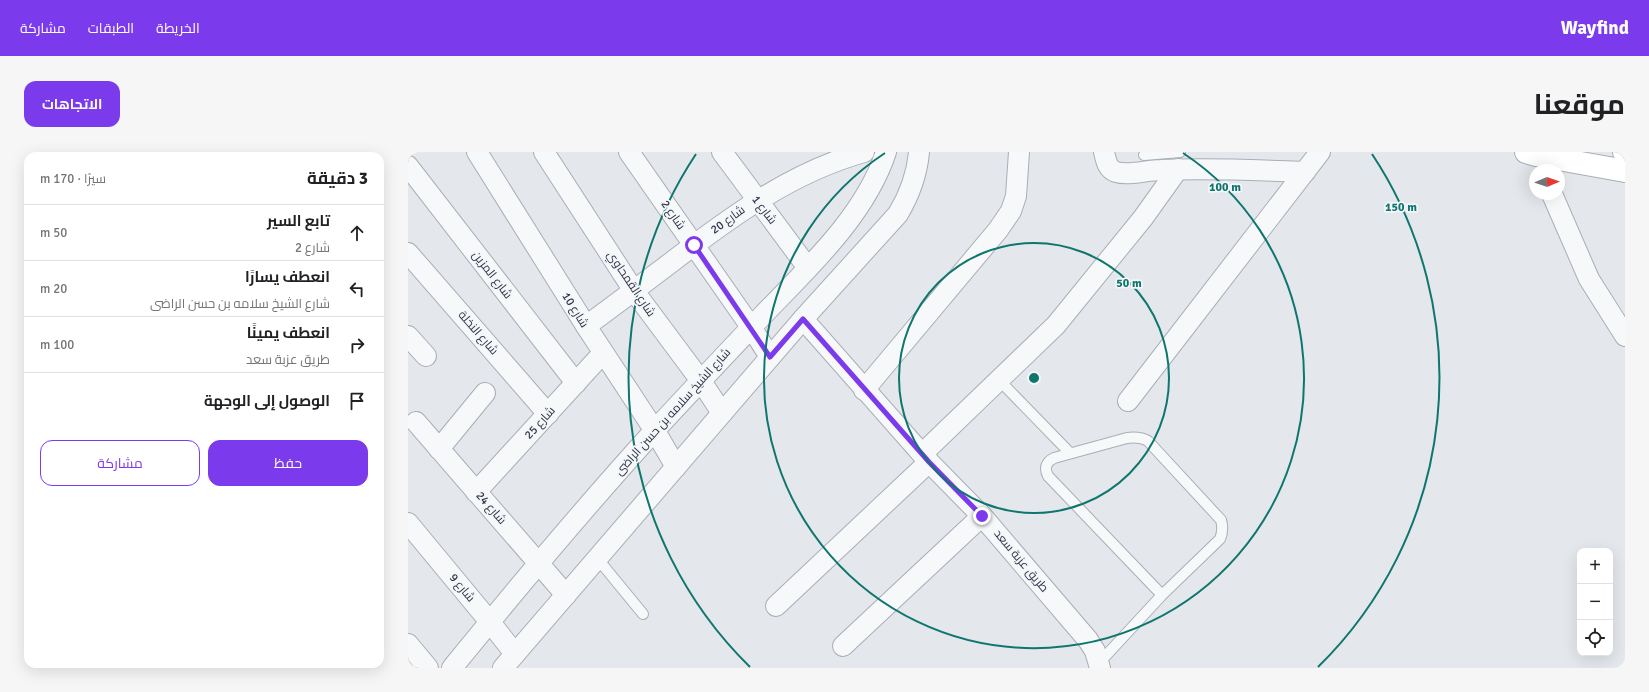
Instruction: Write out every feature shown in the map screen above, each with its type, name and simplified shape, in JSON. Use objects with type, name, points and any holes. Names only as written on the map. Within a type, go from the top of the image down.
[{"type":"street","name":"شارع 10","points":[[477,152],[603,353],[655,431],[676,467]]},
{"type":"street","name":"شارع القمحاوي","points":[[544,152],[634,291],[701,381],[722,414]]},
{"type":"street","name":"شارع 2","points":[[629,152],[751,327],[770,357]]},
{"type":"street","name":"شارع 1","points":[[722,152],[756,200],[808,268]]},
{"type":"street","name":"شارع 20","points":[[586,326],[756,200],[807,173],[833,162],[864,152]]},
{"type":"street","name":"شارع الشيخ سلامه بن حسن الراضى","points":[[452,668],[539,563],[655,431],[808,268],[862,203],[872,185],[886,152]]},
{"type":"street","points":[[509,661],[803,319],[898,214],[908,197],[915,178],[919,152]]},
{"type":"street","points":[[864,390],[998,230],[1011,211],[1016,196],[1018,152]]},
{"type":"street","points":[[1104,152],[1110,168],[1115,171],[1125,173],[1173,161],[1217,168],[1305,172]]},
{"type":"street","points":[[1128,401],[1320,152]]},
{"type":"street","points":[[1535,159],[1625,171]]},
{"type":"street","points":[[776,606],[925,458],[999,380],[1056,325],[1143,218],[1173,161]]},
{"type":"street","name":"شارع المزين","points":[[408,166],[576,383]]},
{"type":"street","points":[[1555,200],[1589,279],[1625,336]]},
{"type":"street","name":"شارع النخلة","points":[[408,252],[548,414]]},
{"type":"street","name":"طريق عزبة سعد","points":[[803,319],[925,458],[982,516],[1088,640],[1095,651],[1100,666]]},
{"type":"street","points":[[408,336],[426,356]]},
{"type":"street","name":"شارع 25","points":[[476,492],[603,353]]},
{"type":"street","points":[[439,449],[485,393]]},
{"type":"street","name":"شارع 24","points":[[416,422],[566,595]]},
{"type":"street","points":[[843,646],[982,516]]},
{"type":"street","name":"شارع 9","points":[[408,523],[490,622],[509,661]]},
{"type":"street","points":[[408,644],[428,668]]},
{"type":"lane","points":[[1144,155],[1173,161]]},
{"type":"lane","points":[[999,380],[1070,453]]},
{"type":"lane","points":[[1100,666],[1162,595],[1220,539],[1223,533],[1223,526],[1221,520],[1148,441],[1143,439],[1127,438],[1070,453],[1049,461],[1046,465],[1048,476],[1162,595]]},
{"type":"lane","points":[[597,558],[642,614]]},
{"type":"route","points":[[694,245],[770,357],[803,319],[929,462],[982,516]]}]
